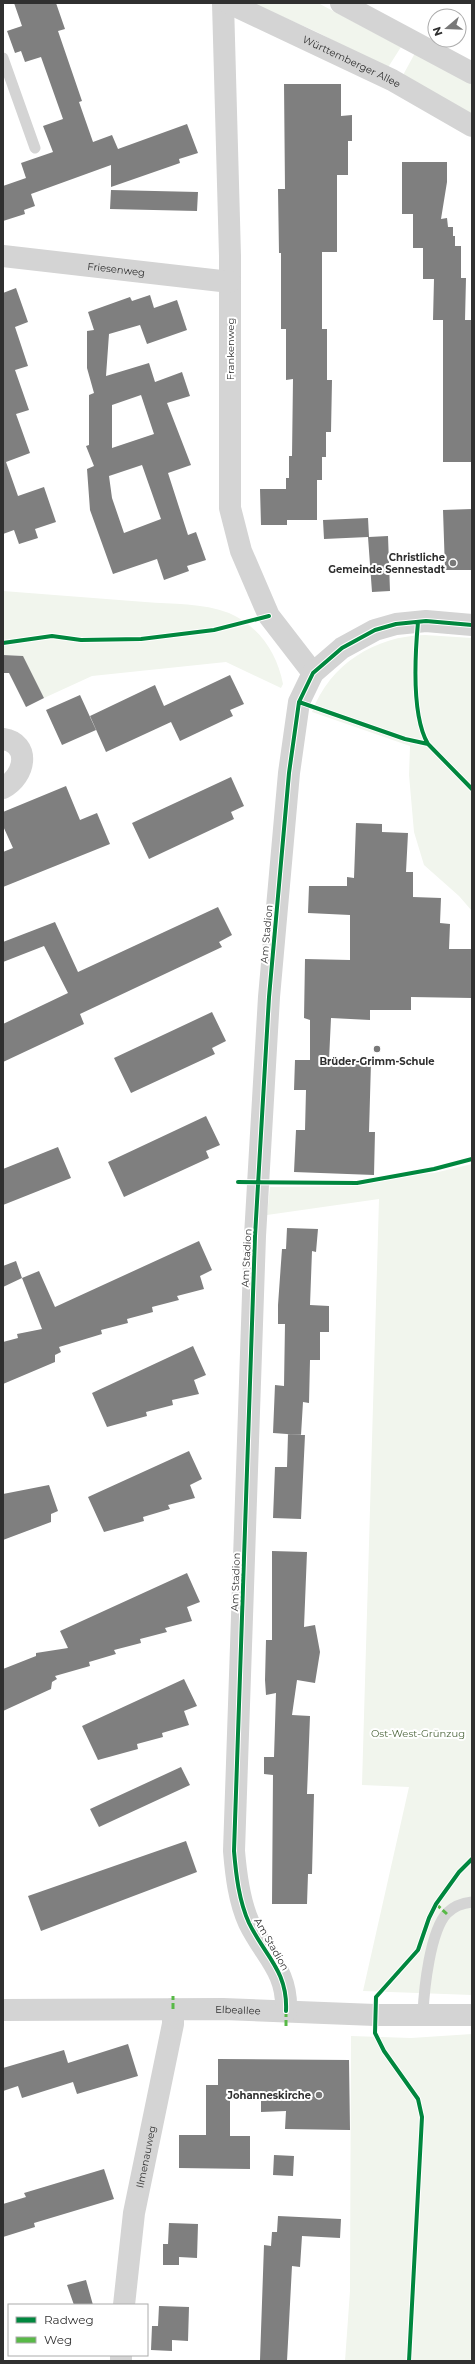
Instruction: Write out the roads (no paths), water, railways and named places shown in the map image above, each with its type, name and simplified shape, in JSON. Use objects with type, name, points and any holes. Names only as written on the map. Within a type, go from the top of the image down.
[{"type":"street","name":"Frankenweg","points":[[223,3],[230,282],[230,508],[241,551],[269,616],[313,673]]},
{"type":"street","name":"Württemberger Allee","points":[[229,3],[392,80],[472,126]]},
{"type":"street","points":[[341,3],[472,73]]},
{"type":"street","name":"Friesenweg","points":[[3,256],[230,282]]},
{"type":"street","name":"Am Stadion","points":[[286,2011],[287,1997],[283,1980],[276,1965],[259,1941],[249,1922],[241,1900],[234,1851],[250,1331],[269,997],[289,773],[299,702],[313,673],[342,648],[375,630],[396,624],[426,621],[472,625]]},
{"type":"street","points":[[3,739],[10,740],[21,751],[22,771],[15,780],[3,788]]},
{"type":"street","name":"Elbeallee","points":[[3,2010],[173,2009],[286,2011],[375,2015],[472,2015]]},
{"type":"street","name":"Ilmenauweg","points":[[124,2304],[134,2213],[173,2024],[173,2009]]},
{"type":"lane","points":[[3,58],[35,148]]},
{"type":"lane","points":[[423,2014],[424,2000],[438,1930],[447,1914],[456,1906],[472,1902]]},
{"type":"place","name":"Christliche Gemeinde Sennestadt","points":[[453,563]]},
{"type":"place","name":"Brüder-Grimm-Schule","points":[[377,1049]]},
{"type":"place","name":"Johanneskirche","points":[[319,2095]]},
{"type":"park label","name":"Ost-West-Grünzug","points":[[418,1733]]}]
